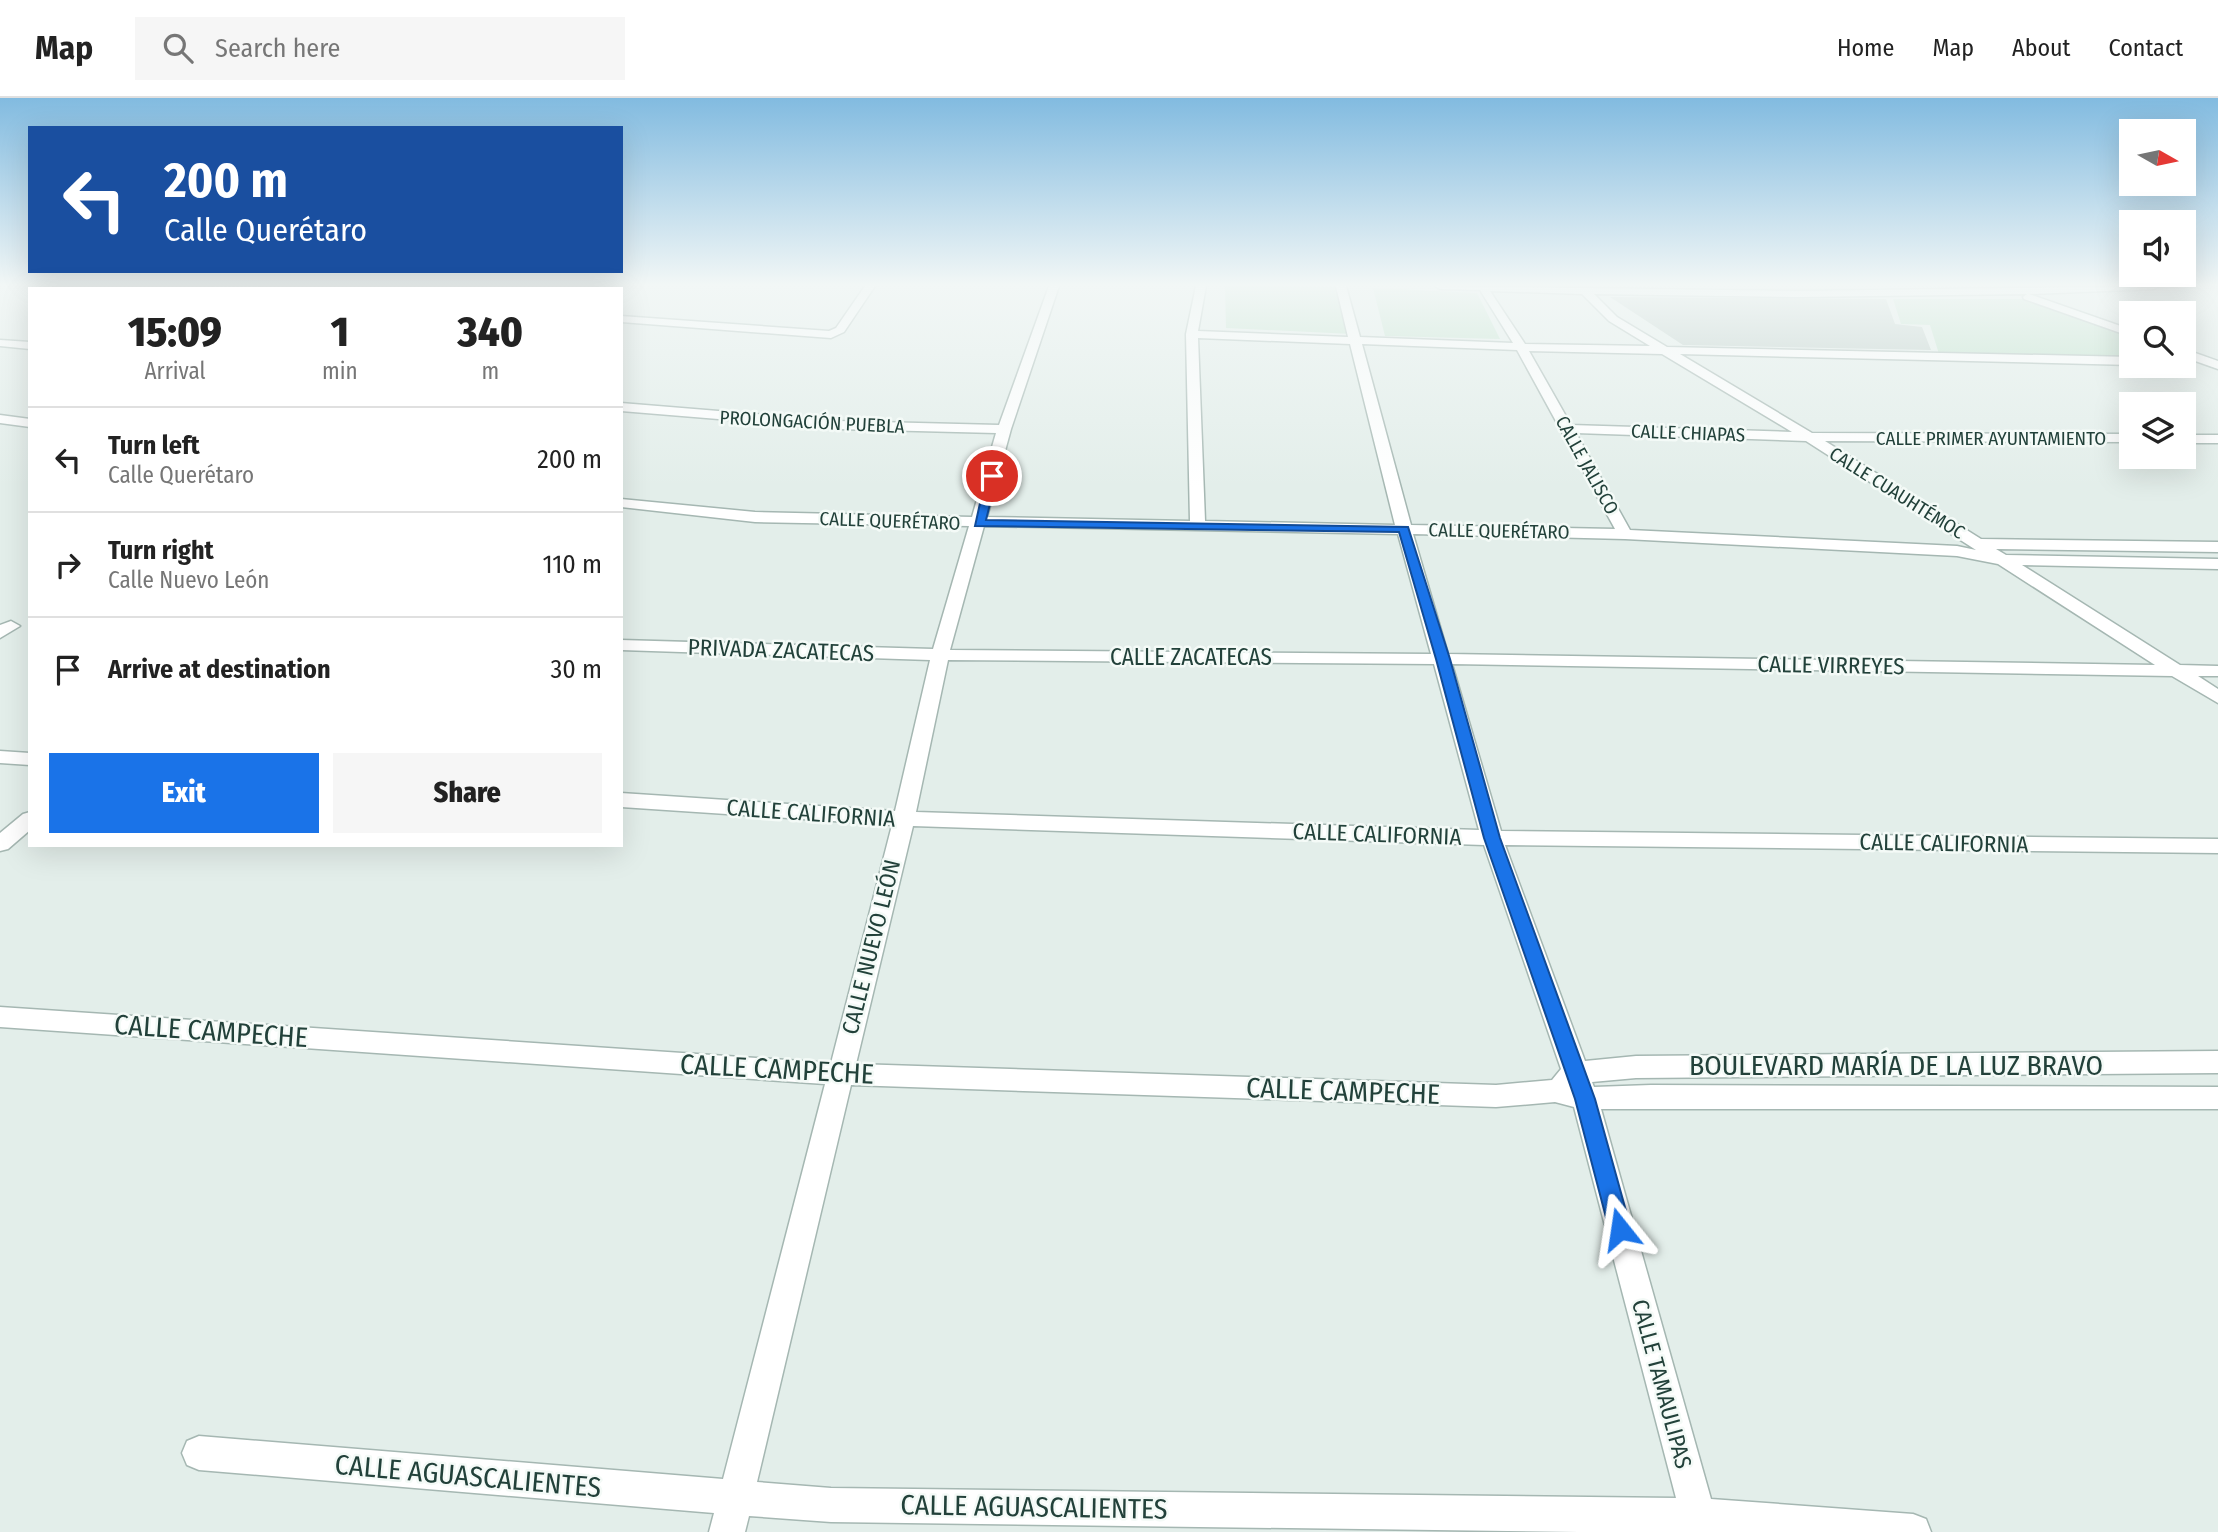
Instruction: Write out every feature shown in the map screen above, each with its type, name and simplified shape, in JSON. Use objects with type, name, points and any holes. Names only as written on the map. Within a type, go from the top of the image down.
[{"type":"street","name":"CALLE NUEVO LEÓN","points":[[731,1516],[904,819],[940,655],[1004,429],[1031,353]]},
{"type":"street","points":[[1193,353],[1198,527]]},
{"type":"street","name":"CALLE TAMAULIPAS","points":[[1360,353],[1404,529],[1492,838],[1585,1099],[1700,1524]]},
{"type":"street","name":"CALLE JALISCO","points":[[1524,353],[1625,534]]},
{"type":"street","name":"CALLE CUAUHTÉMOC","points":[[1672,353],[2218,697]]},
{"type":"street","points":[[1758,353],[2119,361]]},
{"type":"street","points":[[2196,357],[2214,364]]},
{"type":"street","points":[[2196,363],[2214,364]]},
{"type":"street","name":"PROLONGACIÓN PUEBLA","points":[[623,407],[838,425],[1004,429]]},
{"type":"street","points":[[0,419],[28,423]]},
{"type":"street","name":"CALLE CHIAPAS","points":[[1568,429],[1809,438]]},
{"type":"street","name":"CALLE PRIMER AYUNTAMIENTO","points":[[1809,438],[2119,438]]},
{"type":"street","points":[[2196,439],[2218,439]]},
{"type":"street","name":"CALLE QUERÉTARO","points":[[623,503],[755,517],[1625,534],[1957,551],[2002,560]]},
{"type":"street","points":[[1976,543],[2218,547]]},
{"type":"street","name":"CALLE QUERÉTARO","points":[[1957,551],[1976,543]]},
{"type":"street","points":[[2002,560],[2218,564]]},
{"type":"street","name":"PRIVADA ZACATECAS","points":[[623,645],[940,655]]},
{"type":"street","name":"CALLE ZACATECAS","points":[[940,655],[1443,659]]},
{"type":"street","name":"CALLE VIRREYES","points":[[1443,659],[2218,671]]},
{"type":"street","points":[[0,757],[28,759]]},
{"type":"street","name":"CALLE CALIFORNIA","points":[[623,800],[904,819],[1492,838],[2218,846]]},
{"type":"street","points":[[0,844],[28,821]]},
{"type":"street","name":"CALLE CAMPECHE","points":[[0,1017],[839,1074],[1496,1096],[1555,1091],[1585,1099]]},
{"type":"street","name":"BOULEVARD MARÍA DE LA LUZ BRAVO","points":[[1575,1073],[1636,1067],[2218,1062]]},
{"type":"street","points":[[1555,1091],[1575,1073]]},
{"type":"street","name":"BOULEVARD MARÍA DE LA LUZ BRAVO","points":[[1585,1099],[1651,1096],[2218,1098]]},
{"type":"street","name":"CALLE AGUASCALIENTES","points":[[199,1452],[731,1516],[831,1505],[1700,1524],[1913,1532]]},
{"type":"green space","points":[[1939,353],[2119,353],[2119,358],[1939,354]]},
{"type":"route","points":[[992,476],[979,523],[1404,529],[1492,838],[1585,1099],[1620,1229]]}]
